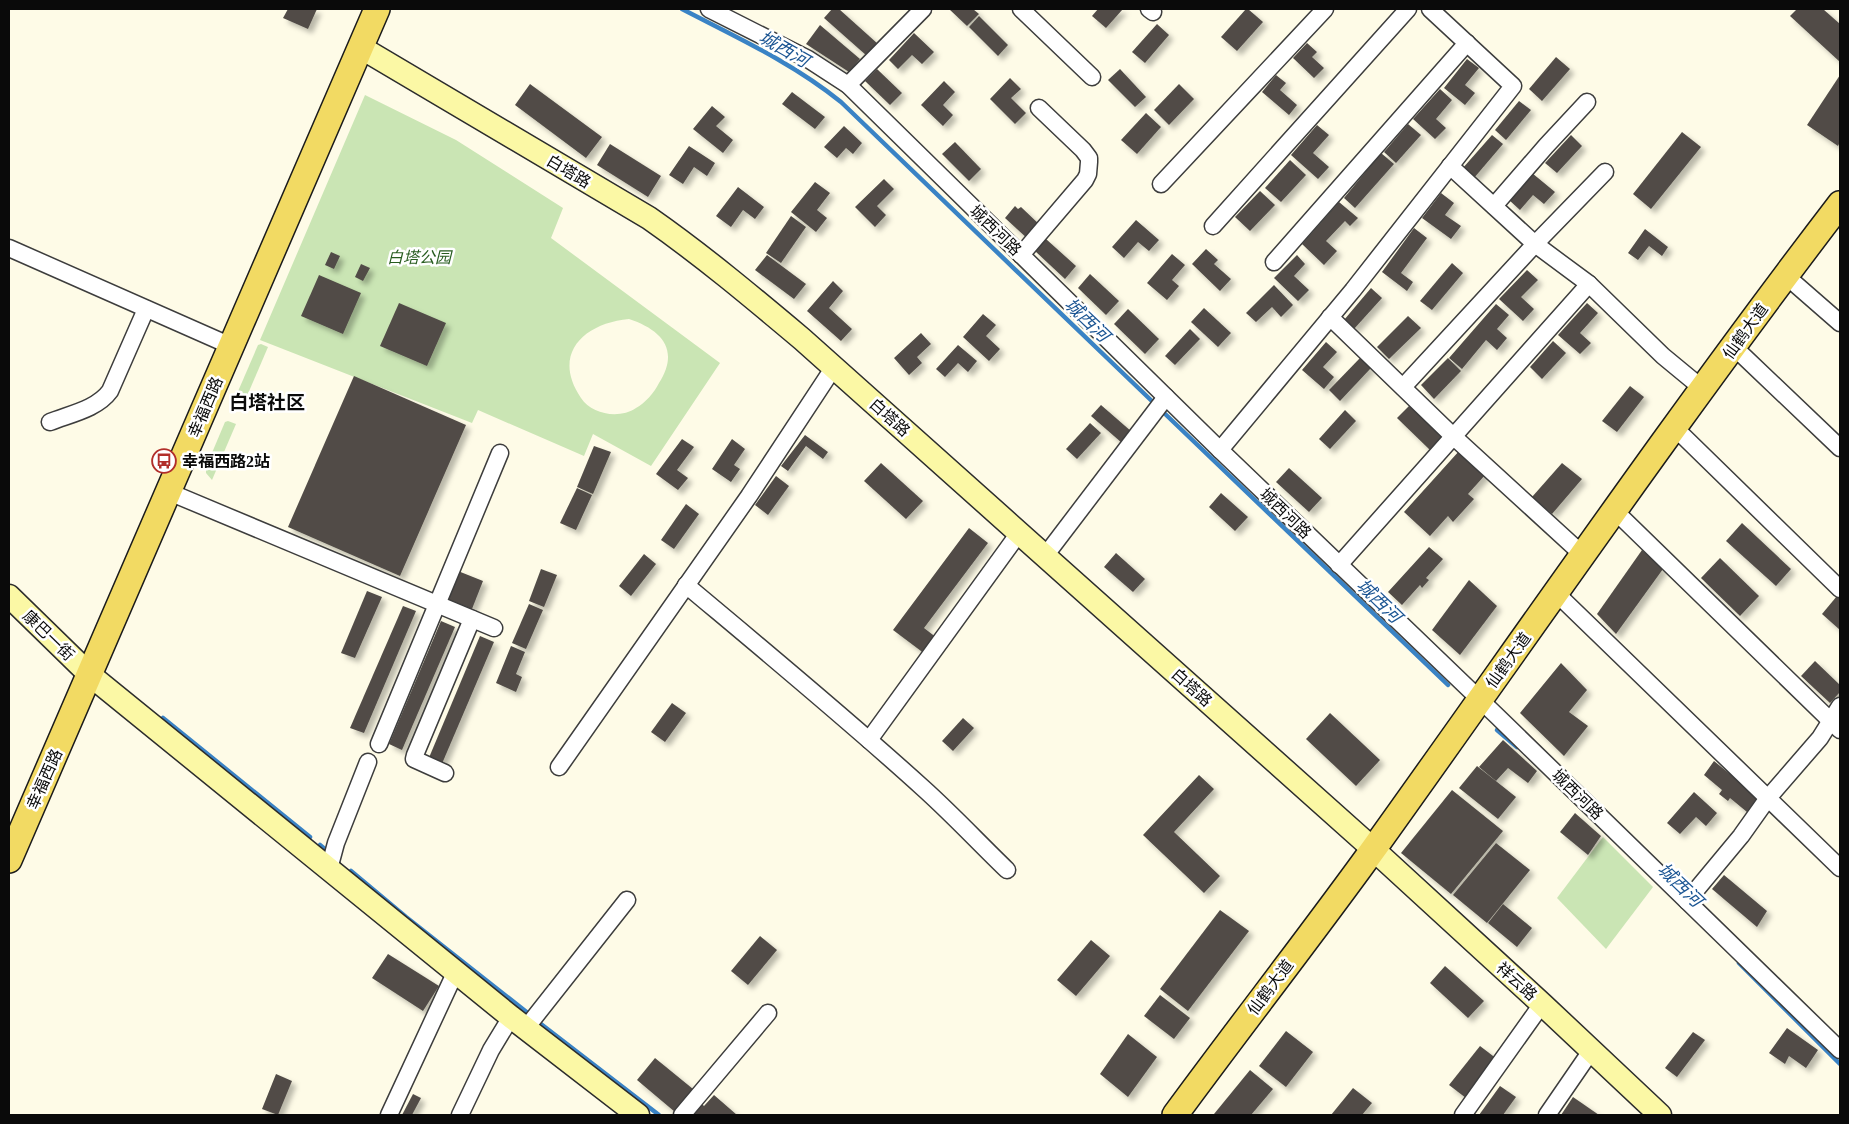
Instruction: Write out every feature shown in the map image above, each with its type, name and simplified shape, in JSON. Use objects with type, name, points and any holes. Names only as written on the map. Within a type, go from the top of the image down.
[{"type":"main road","name":"幸福西路","points":[[9,860],[377,9]]},
{"type":"main road","name":"仙鹤大道","points":[[1175,1115],[1373,849],[1734,346],[1840,204]]},
{"type":"street","name":"城西河路","points":[[709,9],[808,59],[848,85],[1021,255],[1160,405],[1220,450],[1480,699],[1840,1050]]},
{"type":"street","points":[[848,85],[924,9]]},
{"type":"street","points":[[1021,9],[1092,77]]},
{"type":"street","points":[[1161,184],[1325,9]]},
{"type":"street","points":[[1213,226],[1408,9]]},
{"type":"street","points":[[1220,450],[1330,317],[1513,86],[1430,9]]},
{"type":"street","points":[[1274,262],[1467,44]]},
{"type":"street","name":"白塔路","points":[[360,47],[648,218],[690,247],[747,292],[834,367],[1373,849]]},
{"type":"street","points":[[1494,206],[1587,102]]},
{"type":"street","points":[[1021,255],[1081,185],[1089,168],[1089,158],[1083,150],[1039,108]]},
{"type":"street","points":[[1450,166],[1535,244],[1589,284],[1663,356],[1703,389]]},
{"type":"street","points":[[1403,387],[1535,244],[1605,172]]},
{"type":"street","points":[[9,248],[231,346]]},
{"type":"street","points":[[1786,275],[1840,322]]},
{"type":"street","points":[[1339,565],[1589,284]]},
{"type":"street","points":[[50,422],[97,404],[104,399],[110,391],[146,309]]},
{"type":"street","points":[[1330,317],[1454,436],[1583,555]]},
{"type":"street","points":[[1734,346],[1840,448]]},
{"type":"street","points":[[560,768],[748,496],[834,367]]},
{"type":"street","points":[[1045,556],[1160,405]]},
{"type":"street","points":[[1675,428],[1840,589]]},
{"type":"street","points":[[379,744],[500,452]]},
{"type":"street","points":[[169,492],[494,628]]},
{"type":"street","points":[[1615,511],[1835,725]]},
{"type":"street","points":[[869,740],[1019,533]]},
{"type":"street","points":[[686,585],[814,691],[924,789],[1007,870]]},
{"type":"street","points":[[1556,593],[1840,868]]},
{"type":"street","name":"康巴一街","points":[[9,596],[90,675],[329,869],[452,978],[638,1115]]},
{"type":"street","points":[[446,773],[414,760],[414,755],[472,619]]},
{"type":"street","points":[[1688,901],[1741,836],[1768,798],[1815,744],[1835,725],[1840,706]]},
{"type":"street","points":[[329,869],[336,843],[368,762]]},
{"type":"street","name":"祥云路","points":[[1373,849],[1660,1115]]},
{"type":"street","points":[[460,1115],[490,1050],[512,1023],[627,900]]},
{"type":"street","points":[[389,1115],[452,978]]},
{"type":"street","points":[[1463,1115],[1542,1004]]},
{"type":"street","points":[[682,1115],[768,1013]]},
{"type":"street","points":[[1547,1115],[1591,1052]]},
{"type":"green space","name":"白塔公园","points":[[365,95],[456,140],[563,208],[551,238],[720,363],[651,466],[593,434],[584,456],[478,410],[472,423],[260,340]],"holes":[[[629,319],[659,335],[664,343],[668,361],[665,371],[652,394],[639,406],[622,413],[607,414],[599,412],[586,404],[573,382],[570,368],[571,355],[577,343],[586,334],[598,327]]]},
{"type":"green space","points":[[261,344],[268,347],[241,410],[235,403],[236,396],[258,345]]},
{"type":"green space","points":[[228,421],[236,424],[212,480],[206,473],[206,467],[225,422]]},
{"type":"green space","points":[[1603,837],[1653,887],[1606,949],[1557,898]]},
{"type":"building","points":[[288,9],[317,9],[308,29],[283,18]]},
{"type":"building","points":[[832,9],[839,9],[878,44],[867,56],[824,18]]},
{"type":"building","points":[[949,9],[973,9],[979,14],[967,26]]},
{"type":"building","points":[[1098,9],[1123,9],[1106,28],[1092,16]]},
{"type":"building","points":[[1246,9],[1263,22],[1237,51],[1221,37]]},
{"type":"building","points":[[1797,9],[1823,9],[1840,24],[1840,62],[1790,16]]},
{"type":"building","points":[[979,16],[1008,45],[998,56],[969,27]]},
{"type":"building","points":[[1157,24],[1169,35],[1145,63],[1132,52]]},
{"type":"building","points":[[820,25],[860,59],[849,72],[806,44]]},
{"type":"building","points":[[914,33],[934,52],[922,64],[912,55],[898,69],[889,60]]},
{"type":"building","points":[[1307,43],[1317,52],[1312,57],[1324,68],[1314,78],[1293,58]]},
{"type":"building","points":[[1556,57],[1570,69],[1542,101],[1529,89]]},
{"type":"building","points":[[1467,59],[1479,68],[1465,85],[1475,93],[1465,105],[1444,88]]},
{"type":"building","points":[[877,69],[902,93],[890,105],[865,81]]},
{"type":"building","points":[[1120,69],[1146,97],[1135,107],[1108,80]]},
{"type":"building","points":[[1276,75],[1286,83],[1280,90],[1297,105],[1289,115],[1262,92]]},
{"type":"building","points":[[1840,75],[1840,142],[1838,146],[1807,125]]},
{"type":"building","points":[[1010,78],[1021,89],[1011,98],[1026,113],[1015,124],[990,99]]},
{"type":"building","points":[[944,81],[955,92],[943,105],[953,115],[943,126],[921,105]]},
{"type":"building","points":[[530,84],[602,137],[586,158],[515,105]]},
{"type":"building","points":[[1179,84],[1194,99],[1169,125],[1154,110]]},
{"type":"building","points":[[1440,89],[1452,100],[1436,119],[1446,128],[1435,139],[1413,119]]},
{"type":"building","points":[[792,92],[825,117],[815,129],[782,104]]},
{"type":"building","points":[[1519,101],[1531,110],[1506,140],[1495,130]]},
{"type":"building","points":[[712,106],[725,117],[716,126],[733,140],[723,153],[693,129]]},
{"type":"building","points":[[1146,113],[1161,127],[1137,154],[1121,140]]},
{"type":"building","points":[[1408,124],[1421,135],[1396,163],[1384,152]]},
{"type":"building","points":[[1317,125],[1329,135],[1313,153],[1329,167],[1318,179],[1291,155]]},
{"type":"building","points":[[844,126],[862,143],[853,154],[846,148],[837,158],[824,147]]},
{"type":"building","points":[[1682,132],[1701,147],[1651,209],[1633,194]]},
{"type":"building","points":[[1492,135],[1503,144],[1474,178],[1462,169]]},
{"type":"building","points":[[1571,135],[1582,146],[1557,173],[1545,163]]},
{"type":"building","points":[[955,142],[981,169],[969,181],[942,154]]},
{"type":"building","points":[[610,144],[661,176],[648,197],[597,165]]},
{"type":"building","points":[[689,146],[715,163],[707,176],[694,167],[683,184],[669,175]]},
{"type":"building","points":[[1381,153],[1394,164],[1355,208],[1344,198]]},
{"type":"building","points":[[1290,160],[1306,175],[1281,202],[1265,188]]},
{"type":"building","points":[[1532,173],[1555,192],[1544,204],[1533,195],[1520,210],[1509,200]]},
{"type":"building","points":[[884,179],[894,189],[877,206],[886,215],[875,227],[855,207]]},
{"type":"building","points":[[815,182],[830,193],[817,210],[827,218],[816,232],[791,212]]},
{"type":"building","points":[[738,187],[764,207],[755,219],[743,210],[731,227],[716,216]]},
{"type":"building","points":[[1260,191],[1275,205],[1250,231],[1235,217]]},
{"type":"building","points":[[1441,193],[1454,203],[1445,215],[1461,226],[1451,239],[1422,218]]},
{"type":"building","points":[[1339,202],[1358,218],[1350,226],[1345,221],[1326,241],[1337,251],[1324,265],[1302,244]]},
{"type":"building","points":[[1015,206],[1018,209],[1021,207],[1041,226],[1029,240],[1005,218]]},
{"type":"building","points":[[791,216],[806,227],[781,263],[766,253]]},
{"type":"building","points":[[1136,220],[1159,240],[1149,251],[1138,242],[1124,258],[1112,247]]},
{"type":"building","points":[[1414,228],[1427,238],[1401,273],[1413,282],[1407,291],[1382,272]]},
{"type":"building","points":[[1645,229],[1668,247],[1662,256],[1649,246],[1638,260],[1628,253]]},
{"type":"building","points":[[1046,239],[1076,266],[1065,279],[1035,251]]},
{"type":"building","points":[[1206,249],[1218,260],[1214,264],[1231,279],[1220,291],[1192,264]]},
{"type":"building","points":[[331,252],[340,256],[334,269],[325,265]]},
{"type":"building","points":[[1172,254],[1185,265],[1172,280],[1179,286],[1167,300],[1147,283]]},
{"type":"building","points":[[767,255],[806,284],[794,299],[755,270]]},
{"type":"building","points":[[1297,255],[1305,264],[1294,276],[1309,290],[1298,301],[1274,278]]},
{"type":"building","points":[[1452,263],[1463,273],[1432,310],[1420,301]]},
{"type":"building","points":[[361,264],[370,268],[363,281],[355,277]]},
{"type":"building","points":[[1527,270],[1538,280],[1521,297],[1534,309],[1523,321],[1499,299]]},
{"type":"building","points":[[1090,274],[1119,301],[1106,315],[1078,288]]},
{"type":"building","points":[[319,275],[361,293],[343,334],[301,316]]},
{"type":"building","points":[[833,281],[843,291],[829,308],[852,329],[841,341],[807,311]]},
{"type":"building","points":[[1274,285],[1293,305],[1281,317],[1272,307],[1256,322],[1246,313]]},
{"type":"building","points":[[1371,288],[1382,298],[1354,329],[1344,320]]},
{"type":"building","points":[[399,303],[446,323],[427,366],[380,346]]},
{"type":"building","points":[[1587,303],[1598,313],[1580,333],[1591,343],[1580,354],[1558,335]]},
{"type":"building","points":[[1496,304],[1509,315],[1497,329],[1507,338],[1497,350],[1486,340],[1462,369],[1449,358]]},
{"type":"building","points":[[1204,308],[1231,333],[1218,347],[1191,322]]},
{"type":"building","points":[[1128,309],[1159,339],[1145,354],[1114,324]]},
{"type":"building","points":[[983,314],[996,325],[986,336],[1000,349],[989,361],[963,337]]},
{"type":"building","points":[[1408,316],[1421,328],[1389,359],[1377,347]]},
{"type":"building","points":[[1190,329],[1200,339],[1175,365],[1165,356]]},
{"type":"building","points":[[921,333],[931,344],[917,357],[922,363],[909,375],[894,358]]},
{"type":"building","points":[[1553,341],[1566,353],[1542,379],[1530,367]]},
{"type":"building","points":[[1326,342],[1337,352],[1323,367],[1334,377],[1324,389],[1302,370]]},
{"type":"building","points":[[958,345],[977,361],[968,372],[958,363],[945,377],[936,369]]},
{"type":"building","points":[[1360,358],[1371,368],[1340,401],[1329,390]]},
{"type":"building","points":[[1448,358],[1461,371],[1434,399],[1421,385]]},
{"type":"building","points":[[354,376],[466,425],[400,576],[288,527]]},
{"type":"building","points":[[1630,386],[1644,397],[1617,432],[1602,421]]},
{"type":"building","points":[[1101,405],[1132,432],[1122,443],[1091,416]]},
{"type":"building","points":[[1410,405],[1444,437],[1431,451],[1397,418]]},
{"type":"building","points":[[1345,410],[1356,421],[1330,449],[1319,439]]},
{"type":"building","points":[[1090,423],[1101,433],[1077,459],[1066,449]]},
{"type":"building","points":[[805,435],[828,452],[823,459],[806,446],[788,471],[781,466]]},
{"type":"building","points":[[682,439],[694,447],[677,470],[688,478],[678,490],[656,474]]},
{"type":"building","points":[[732,439],[745,449],[734,465],[740,469],[731,482],[712,469]]},
{"type":"building","points":[[594,446],[611,452],[593,494],[577,487]]},
{"type":"building","points":[[1460,450],[1486,474],[1468,494],[1474,499],[1453,522],[1448,516],[1430,536],[1404,512]]},
{"type":"building","points":[[881,463],[923,501],[906,519],[864,481]]},
{"type":"building","points":[[1562,463],[1582,479],[1552,514],[1532,497]]},
{"type":"building","points":[[1289,468],[1322,498],[1309,512],[1276,482]]},
{"type":"building","points":[[776,476],[789,486],[768,515],[755,505]]},
{"type":"building","points":[[577,488],[592,495],[576,530],[560,523]]},
{"type":"building","points":[[1221,493],[1248,517],[1235,531],[1209,507]]},
{"type":"building","points":[[686,504],[699,514],[674,549],[661,540]]},
{"type":"building","points":[[1742,523],[1791,569],[1776,586],[1726,541]]},
{"type":"building","points":[[969,528],[988,543],[924,628],[937,638],[925,654],[893,630]]},
{"type":"building","points":[[1429,547],[1443,559],[1426,578],[1429,580],[1422,588],[1420,585],[1402,605],[1388,592]]},
{"type":"building","points":[[1642,550],[1663,569],[1616,634],[1597,614]]},
{"type":"building","points":[[1116,553],[1145,579],[1133,592],[1104,567]]},
{"type":"building","points":[[644,554],[656,564],[631,596],[619,586]]},
{"type":"building","points":[[1720,558],[1759,596],[1740,616],[1701,578]]},
{"type":"building","points":[[541,569],[557,575],[544,607],[529,601]]},
{"type":"building","points":[[458,571],[483,581],[472,609],[447,599]]},
{"type":"building","points":[[1469,580],[1497,606],[1460,655],[1432,630]]},
{"type":"building","points":[[367,591],[382,597],[355,658],[341,653]]},
{"type":"building","points":[[1837,596],[1840,599],[1840,630],[1822,614]]},
{"type":"building","points":[[529,604],[543,610],[526,649],[512,643]]},
{"type":"building","points":[[403,606],[416,611],[364,733],[350,728]]},
{"type":"building","points":[[441,621],[455,627],[402,750],[389,744]]},
{"type":"building","points":[[480,636],[494,642],[441,766],[428,760]]},
{"type":"building","points":[[511,646],[525,652],[516,674],[522,677],[516,692],[496,683]]},
{"type":"building","points":[[1815,661],[1840,685],[1840,692],[1830,703],[1801,676]]},
{"type":"building","points":[[1561,663],[1587,690],[1569,712],[1588,726],[1564,756],[1520,713]]},
{"type":"building","points":[[672,703],[686,713],[665,742],[651,732]]},
{"type":"building","points":[[1330,713],[1380,760],[1356,786],[1306,739]]},
{"type":"building","points":[[963,718],[974,728],[953,751],[942,741]]},
{"type":"building","points":[[1503,740],[1537,771],[1528,783],[1508,768],[1496,781],[1479,767]]},
{"type":"building","points":[[1714,761],[1758,797],[1747,812],[1730,798],[1728,801],[1719,794],[1722,790],[1704,775]]},
{"type":"building","points":[[1477,766],[1516,797],[1498,819],[1459,788]]},
{"type":"building","points":[[1199,775],[1214,789],[1174,832],[1220,876],[1204,893],[1143,835]]},
{"type":"building","points":[[1452,790],[1503,831],[1451,894],[1401,853]]},
{"type":"building","points":[[1694,792],[1717,813],[1706,826],[1696,817],[1680,834],[1667,823]]},
{"type":"building","points":[[1575,813],[1601,836],[1588,855],[1560,832]]},
{"type":"building","points":[[1496,843],[1530,870],[1487,923],[1453,895]]},
{"type":"building","points":[[1724,875],[1767,911],[1757,927],[1712,889]]},
{"type":"building","points":[[1503,904],[1532,928],[1517,947],[1488,923]]},
{"type":"building","points":[[1220,910],[1249,931],[1188,1011],[1160,989]]},
{"type":"building","points":[[760,936],[777,950],[748,985],[731,971]]},
{"type":"building","points":[[1091,940],[1110,956],[1076,996],[1057,980]]},
{"type":"building","points":[[388,954],[439,986],[423,1011],[372,978]]},
{"type":"building","points":[[1445,966],[1484,1001],[1468,1018],[1430,983]]},
{"type":"building","points":[[1160,995],[1190,1018],[1174,1039],[1144,1016]]},
{"type":"building","points":[[1787,1028],[1818,1050],[1806,1068],[1789,1056],[1785,1064],[1769,1053]]},
{"type":"building","points":[[1286,1031],[1313,1052],[1286,1087],[1259,1066]]},
{"type":"building","points":[[1693,1032],[1705,1040],[1677,1077],[1665,1068]]},
{"type":"building","points":[[1128,1034],[1157,1057],[1128,1097],[1100,1074]]},
{"type":"building","points":[[1480,1046],[1497,1059],[1466,1098],[1449,1085]]},
{"type":"building","points":[[655,1058],[693,1089],[675,1112],[637,1080]]},
{"type":"building","points":[[1250,1070],[1273,1089],[1251,1115],[1214,1114]]},
{"type":"building","points":[[276,1074],[292,1081],[278,1115],[262,1109]]},
{"type":"building","points":[[1500,1086],[1516,1097],[1503,1115],[1479,1115]]},
{"type":"building","points":[[1353,1088],[1372,1103],[1362,1115],[1331,1115]]},
{"type":"building","points":[[413,1094],[421,1098],[412,1115],[402,1115]]},
{"type":"building","points":[[714,1095],[737,1115],[690,1115],[701,1103],[704,1106]]},
{"type":"building","points":[[1573,1097],[1599,1115],[1561,1115]]},
{"type":"waterway","name":"城西河","points":[[682,9],[784,63],[841,102],[1156,405]]},
{"type":"waterway","name":"城西河","points":[[1161,410],[1448,685]]},
{"type":"waterway","points":[[163,718],[310,837]]},
{"type":"waterway","name":"城西河","points":[[1497,730],[1517,747]]},
{"type":"waterway","points":[[320,845],[326,850]]},
{"type":"waterway","points":[[351,871],[529,1014]]},
{"type":"waterway","name":"城西河","points":[[1739,963],[1840,1064]]},
{"type":"waterway","points":[[537,1021],[659,1115]]},
{"type":"place","name":"幸福西路2站","points":[[164,461]]},
{"type":"district","name":"白塔社区","points":[[267,402]]}]
